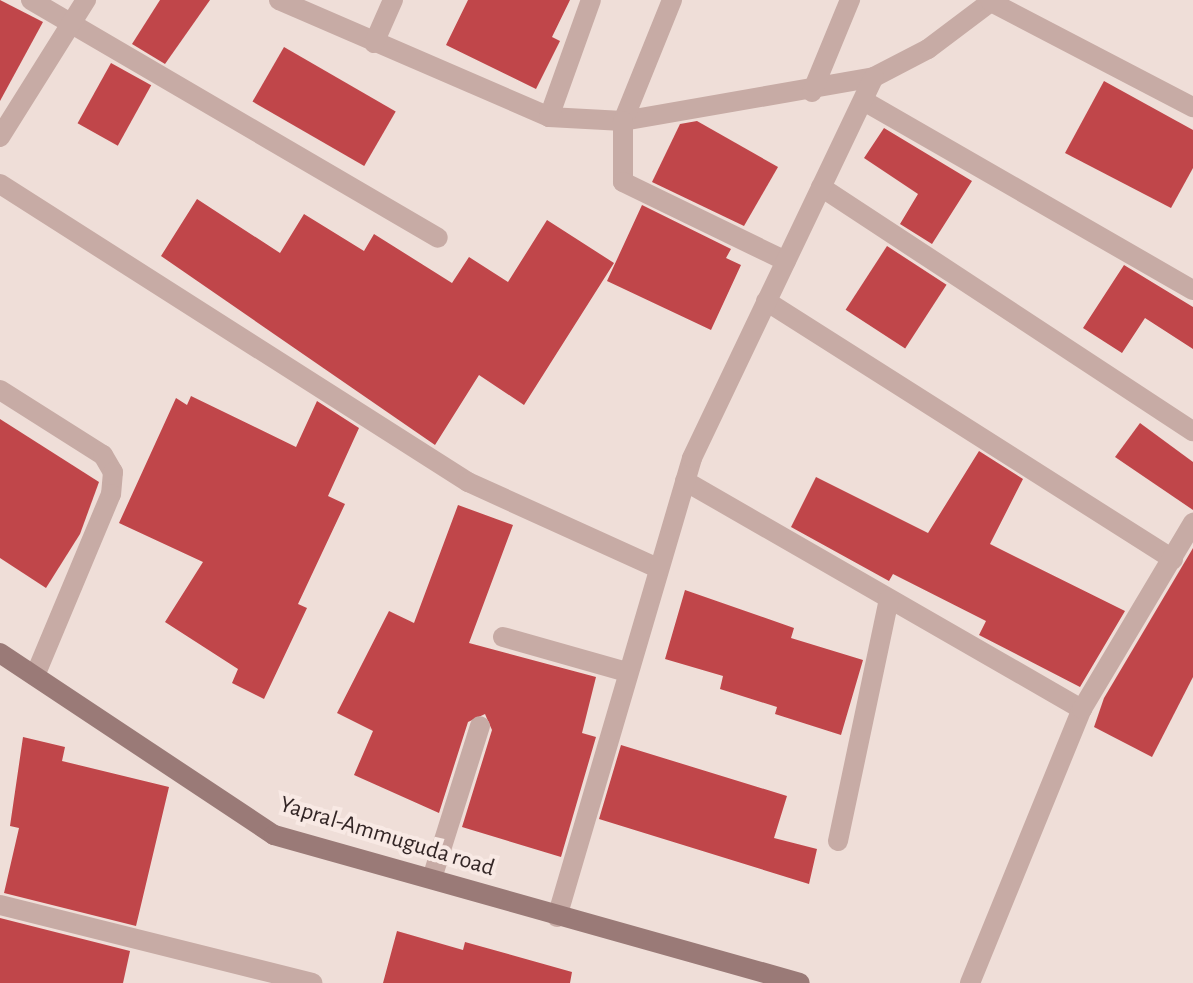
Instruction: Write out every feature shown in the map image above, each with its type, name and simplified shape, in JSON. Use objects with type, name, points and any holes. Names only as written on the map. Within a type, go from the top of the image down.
[{"type":"main road","name":"Yapral-Ammuguda road","points":[[0,653],[274,835],[433,875],[557,917],[800,983]]},
{"type":"street","points":[[31,0],[71,20],[438,238]]},
{"type":"street","points":[[0,137],[86,0]]},
{"type":"street","points":[[279,0],[549,117],[623,121],[812,92],[874,77],[928,49],[992,1],[1193,107]]},
{"type":"street","points":[[374,43],[393,0]]},
{"type":"street","points":[[549,117],[591,0]]},
{"type":"street","points":[[672,0],[623,121],[623,182],[786,261]]},
{"type":"street","points":[[812,92],[850,0]]},
{"type":"street","points":[[557,917],[685,481],[766,301],[874,77]]},
{"type":"street","points":[[864,101],[1193,290]]},
{"type":"street","points":[[0,184],[468,482],[658,568]]},
{"type":"street","points":[[821,187],[1193,431]]},
{"type":"street","points":[[766,301],[1173,559]]},
{"type":"street","points":[[0,390],[103,455],[113,472],[111,494],[35,676]]},
{"type":"street","points":[[685,481],[1082,709]]},
{"type":"street","points":[[970,983],[1082,709],[1193,523]]},
{"type":"street","points":[[838,841],[889,599]]},
{"type":"street","points":[[503,637],[627,672]]},
{"type":"street","points":[[433,875],[480,726]]},
{"type":"street","points":[[0,905],[312,983]]},
{"type":"building","points":[[0,0],[43,22],[0,101]]},
{"type":"building","points":[[160,0],[210,0],[165,64],[132,44]]},
{"type":"building","points":[[468,0],[570,0],[552,37],[560,41],[536,89],[446,45]]},
{"type":"building","points":[[284,47],[396,112],[364,166],[252,102]]},
{"type":"building","points":[[111,63],[151,85],[118,146],[78,123]]},
{"type":"building","points":[[1104,81],[1193,130],[1193,168],[1171,208],[1065,153]]},
{"type":"building","points":[[697,121],[778,167],[744,226],[652,182],[680,124]]},
{"type":"building","points":[[884,128],[972,181],[932,244],[900,224],[918,194],[864,158]]},
{"type":"building","points":[[197,199],[280,253],[304,214],[364,251],[374,234],[452,283],[469,257],[508,282],[547,220],[614,263],[524,405],[479,375],[435,445],[161,256]]},
{"type":"building","points":[[642,205],[731,249],[726,258],[741,265],[711,330],[607,281]]},
{"type":"building","points":[[887,246],[947,285],[905,348],[846,310]]},
{"type":"building","points":[[1124,265],[1193,307],[1193,349],[1145,318],[1122,353],[1083,328]]},
{"type":"building","points":[[191,396],[296,447],[317,401],[359,428],[328,496],[345,504],[298,604],[307,608],[264,699],[232,683],[238,669],[165,622],[203,562],[119,523],[176,398],[187,405]]},
{"type":"building","points":[[0,419],[99,482],[80,534],[46,588],[0,558]]},
{"type":"building","points":[[1140,423],[1193,462],[1193,510],[1115,457]]},
{"type":"building","points":[[979,451],[1023,479],[990,544],[1125,611],[1080,687],[979,635],[986,621],[893,574],[889,581],[791,527],[816,477],[928,533]]},
{"type":"building","points":[[458,505],[513,525],[469,643],[596,677],[582,733],[596,737],[561,857],[462,827],[492,730],[485,714],[468,722],[439,813],[354,775],[373,731],[337,713],[389,611],[414,623]]},
{"type":"building","points":[[1193,548],[1193,677],[1152,757],[1094,727],[1104,698]]},
{"type":"building","points":[[685,590],[794,628],[791,638],[863,660],[841,735],[775,714],[777,707],[720,689],[723,676],[665,659]]},
{"type":"building","points":[[23,737],[65,747],[62,761],[169,787],[136,926],[4,893],[19,828],[10,826]]},
{"type":"building","points":[[621,745],[787,796],[774,838],[817,849],[809,884],[599,819]]},
{"type":"building","points":[[0,918],[130,951],[123,983],[0,983]]},
{"type":"building","points":[[397,931],[463,950],[465,942],[572,972],[570,983],[383,983]]}]
